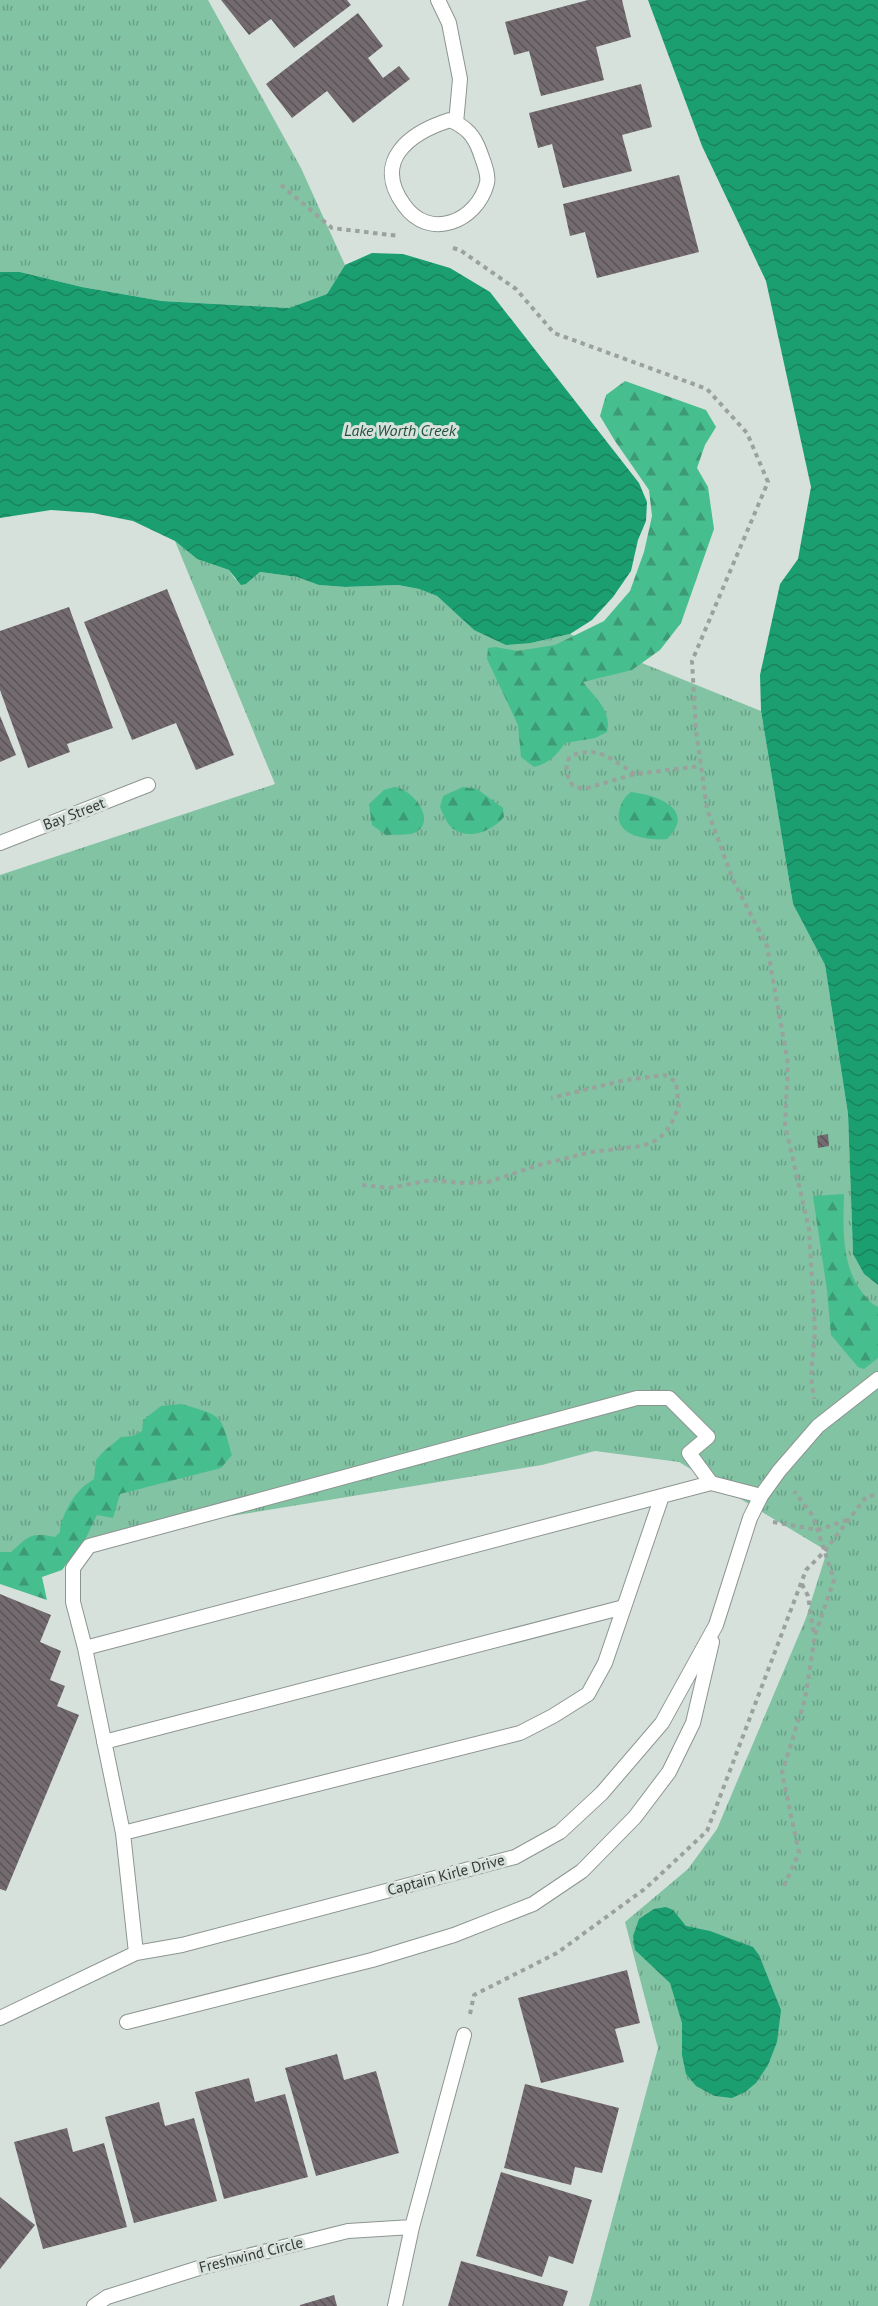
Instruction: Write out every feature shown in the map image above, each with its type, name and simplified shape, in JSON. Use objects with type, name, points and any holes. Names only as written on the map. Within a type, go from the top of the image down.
[{"type":"lane","points":[[438,0],[449,23],[460,79],[456,123]]},
{"type":"lane","points":[[450,120],[456,123],[465,127],[476,140],[484,162],[488,181],[479,202],[463,217],[450,224],[434,224],[413,217],[394,189],[391,167],[397,153],[411,138],[429,127],[450,120]]},
{"type":"lane","name":"Bay Street","points":[[0,843],[148,785]]},
{"type":"lane","name":"Captain Kirle Drive","points":[[0,2018],[136,1953],[182,1945],[514,1857],[560,1832],[602,1793],[662,1723],[716,1625],[750,1518],[761,1496],[779,1471],[818,1426],[878,1379]]},
{"type":"lane","points":[[136,1953],[123,1833],[86,1648],[73,1602],[73,1568],[89,1546],[637,1398],[669,1398],[708,1437],[689,1453],[711,1483]]},
{"type":"lane","points":[[86,1648],[711,1483],[761,1496]]},
{"type":"lane","points":[[123,1833],[520,1733],[554,1716],[588,1694],[605,1664],[662,1496]]},
{"type":"lane","points":[[104,1742],[624,1607]]},
{"type":"lane","points":[[127,2022],[372,1960],[454,1935],[533,1904],[582,1871],[635,1817],[669,1772],[693,1723],[716,1625]]},
{"type":"lane","points":[[395,2306],[412,2227],[464,2036]]},
{"type":"lane","name":"Freshwind Circle","points":[[94,2306],[107,2297],[199,2268],[348,2231],[412,2227]]},
{"type":"path","points":[[281,185],[332,228],[408,238]]},
{"type":"path","points":[[450,247],[460,250],[516,289],[554,333],[707,389],[747,433],[768,482],[692,661],[696,732],[707,809],[733,880],[767,946],[788,1064],[785,1125],[810,1229],[815,1331],[811,1376],[818,1426]]},
{"type":"path","points":[[635,774],[596,751],[581,752],[570,756],[566,766],[566,775],[573,786],[584,789],[635,774],[701,766]]},
{"type":"path","points":[[362,1185],[389,1188],[431,1180],[460,1184],[488,1182],[591,1152],[642,1146],[655,1141],[665,1133],[679,1107],[676,1082],[665,1075],[625,1080],[551,1098]]},
{"type":"path","points":[[779,1471],[813,1516],[834,1580],[815,1635],[805,1699],[782,1773],[798,1853],[784,1886]]},
{"type":"path","points":[[750,1518],[818,1530],[848,1520]]},
{"type":"path","points":[[801,1583],[808,1596],[815,1635]]},
{"type":"green space","points":[[0,0],[208,0],[301,168],[345,265],[327,294],[289,308],[162,301],[82,287],[20,272],[0,272]]},
{"type":"green space","points":[[625,381],[706,410],[716,427],[705,445],[697,468],[708,487],[714,529],[681,623],[660,650],[632,670],[583,682],[605,711],[607,732],[595,738],[565,743],[552,758],[534,767],[521,757],[518,725],[487,659],[488,648],[496,647],[517,651],[555,645],[604,621],[630,591],[644,552],[652,516],[649,490],[600,416],[606,395]]},
{"type":"green space","points":[[175,541],[197,559],[229,570],[235,579],[246,584],[260,572],[297,577],[320,585],[345,587],[398,585],[419,589],[437,596],[474,630],[531,643],[570,634],[761,711],[793,904],[825,965],[848,1114],[853,1254],[864,1274],[878,1285],[878,2306],[589,2306],[658,2048],[625,1922],[688,1869],[717,1829],[806,1618],[827,1551],[679,1462],[595,1451],[542,1465],[0,1554],[0,875],[275,784]]},
{"type":"green space","points":[[463,787],[477,789],[503,808],[504,817],[480,833],[466,834],[452,828],[440,807],[443,796]]},
{"type":"green space","points":[[400,788],[413,797],[422,809],[424,823],[417,832],[386,835],[372,825],[369,804],[384,790]]},
{"type":"green space","points":[[631,792],[662,800],[676,812],[678,819],[675,828],[667,839],[636,836],[623,827],[619,821],[619,813],[624,799]]},
{"type":"green space","points":[[844,1194],[844,1234],[847,1260],[856,1284],[864,1295],[878,1307],[878,1358],[864,1369],[858,1367],[831,1335],[827,1290],[813,1196]]},
{"type":"green space","points":[[182,1404],[213,1415],[222,1424],[232,1455],[221,1468],[120,1494],[113,1518],[97,1515],[85,1540],[62,1570],[42,1577],[47,1600],[0,1584],[0,1552],[11,1552],[26,1539],[35,1535],[55,1537],[60,1532],[64,1515],[74,1497],[94,1479],[96,1460],[103,1452],[121,1437],[133,1436],[142,1431],[143,1420],[161,1406]]},
{"type":"water","points":[[648,0],[878,0],[878,1285],[864,1274],[853,1254],[848,1114],[825,965],[793,904],[761,711],[760,675],[780,584],[798,559],[811,487],[766,281],[702,146]]},
{"type":"water","name":"Lake Worth Creek","points":[[372,253],[403,254],[450,268],[490,292],[639,483],[647,502],[646,521],[638,540],[631,571],[613,597],[592,620],[570,634],[531,643],[506,645],[474,630],[437,596],[419,589],[398,585],[345,587],[319,585],[297,577],[260,572],[246,584],[241,585],[229,570],[197,559],[175,541],[133,521],[93,513],[51,510],[0,518],[0,272],[20,272],[82,287],[162,301],[289,308],[327,294],[345,265]]},
{"type":"water","points":[[666,1907],[673,1910],[686,1926],[710,1931],[753,1947],[759,1955],[781,2010],[777,2042],[768,2065],[756,2083],[745,2092],[732,2098],[715,2096],[696,2086],[686,2074],[682,2055],[682,2023],[670,1983],[635,1950],[633,1936],[639,1919],[654,1909]]},
{"type":"building","points":[[221,0],[347,0],[351,5],[294,48],[271,19],[249,35]]},
{"type":"building","points":[[588,0],[622,0],[631,37],[596,47],[604,80],[541,96],[529,51],[514,55],[505,22]]},
{"type":"building","points":[[358,13],[383,46],[368,58],[383,78],[399,66],[410,79],[353,123],[327,91],[292,118],[266,84]]},
{"type":"building","points":[[641,84],[652,127],[622,135],[632,171],[563,188],[552,144],[538,148],[529,113]]},
{"type":"building","points":[[679,175],[699,252],[597,278],[585,232],[570,236],[563,204]]},
{"type":"building","points":[[167,589],[234,755],[196,770],[176,723],[132,740],[84,622]]},
{"type":"building","points":[[69,607],[113,728],[67,744],[70,752],[28,768],[0,690],[0,631]]},
{"type":"building","points":[[0,716],[16,755],[0,762]]},
{"type":"building","points":[[828,1134],[829,1146],[818,1148],[817,1136]]},
{"type":"building","points":[[0,1594],[51,1615],[40,1642],[61,1651],[50,1680],[65,1686],[57,1706],[79,1715],[6,1891],[0,1889]]},
{"type":"building","points":[[627,1970],[640,2023],[615,2029],[624,2062],[541,2083],[518,1998]]},
{"type":"building","points":[[337,2054],[344,2080],[376,2071],[399,2153],[316,2176],[285,2068]]},
{"type":"building","points":[[249,2078],[255,2102],[285,2094],[308,2177],[224,2199],[195,2092]]},
{"type":"building","points":[[525,2084],[619,2108],[602,2173],[575,2167],[571,2185],[504,2168]]},
{"type":"building","points":[[159,2102],[165,2126],[194,2118],[217,2201],[134,2223],[105,2117]]},
{"type":"building","points":[[67,2128],[73,2152],[104,2143],[127,2227],[43,2249],[14,2142]]},
{"type":"building","points":[[501,2172],[592,2200],[573,2264],[549,2256],[542,2277],[476,2256]]},
{"type":"building","points":[[0,2197],[35,2225],[0,2269]]},
{"type":"building","points":[[461,2261],[568,2291],[563,2306],[448,2306]]},
{"type":"building","points":[[334,2295],[337,2306],[300,2306],[300,2305]]}]
